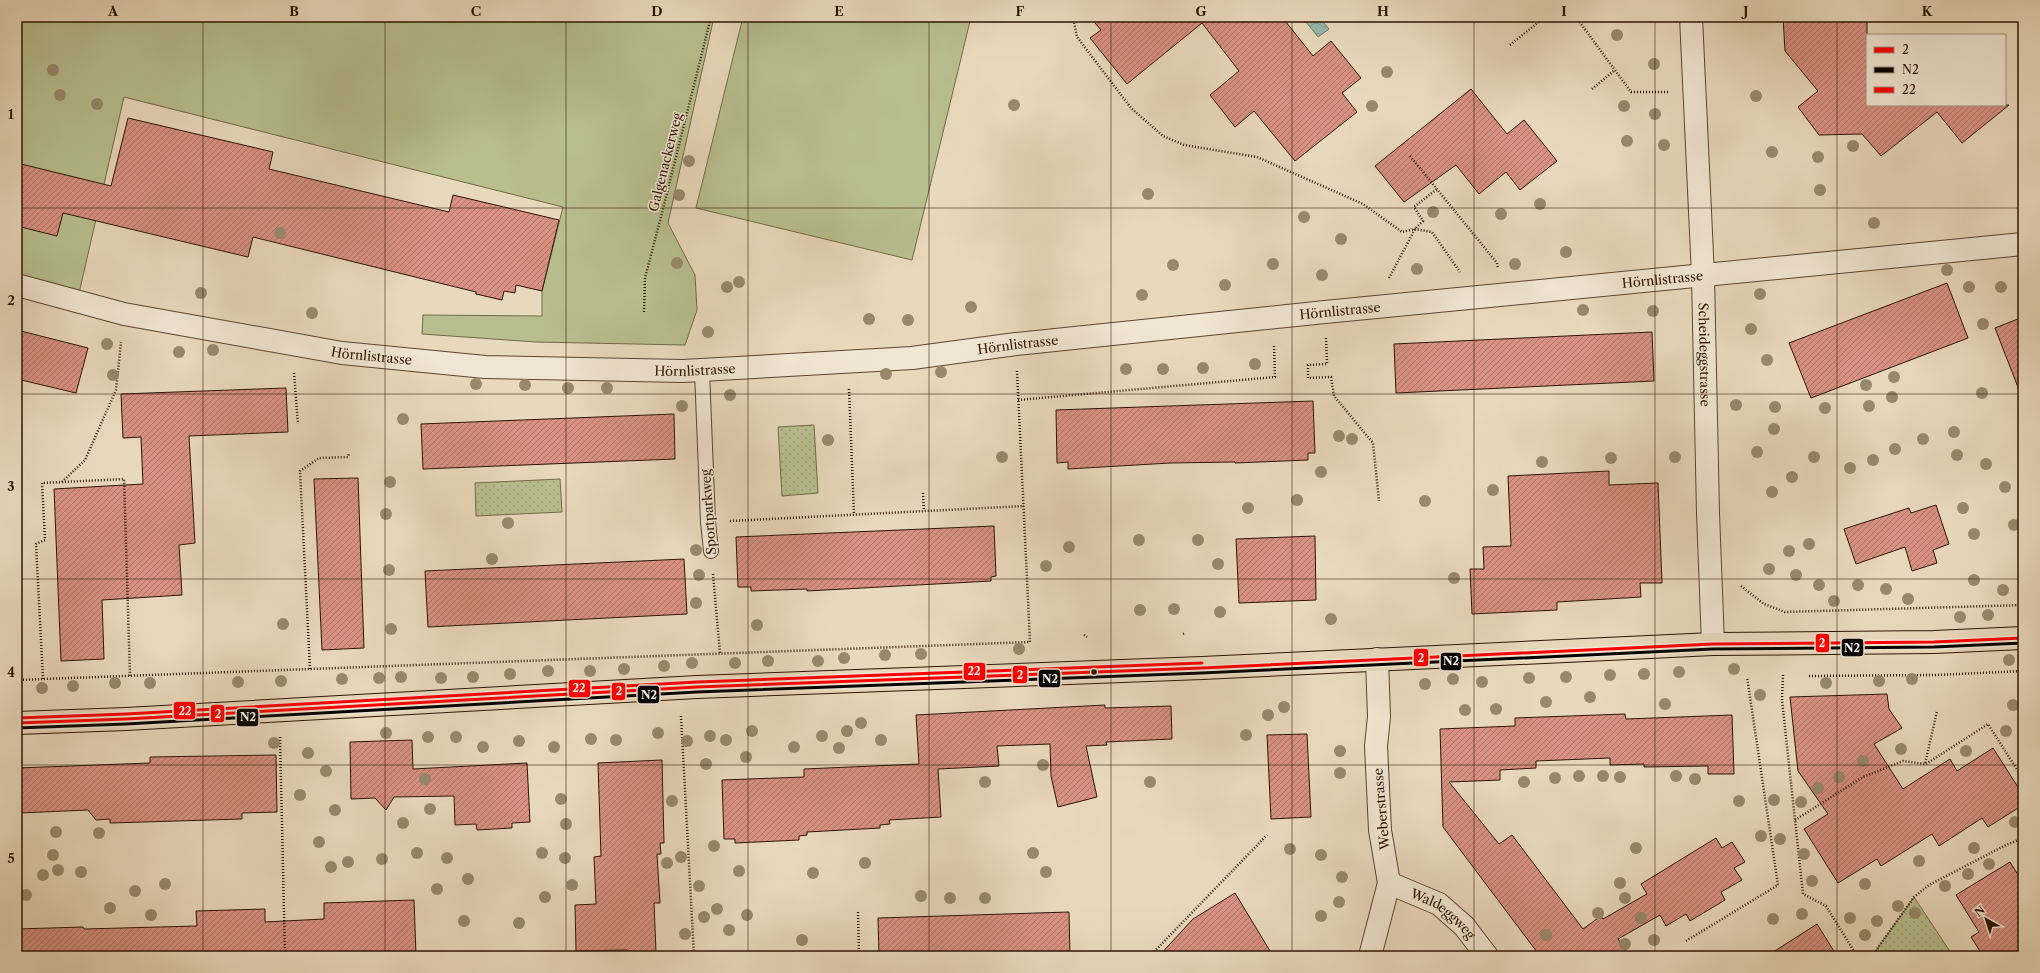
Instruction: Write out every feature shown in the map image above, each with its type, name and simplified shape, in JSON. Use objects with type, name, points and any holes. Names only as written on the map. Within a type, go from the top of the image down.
[{"type":"main road","points":[[17,722],[126,719],[697,687],[1202,668],[1713,644],[1934,642],[2023,638]]},
{"type":"street","name":"Scheideggstrasse","points":[[1691,17],[1693,91],[1703,276],[1708,513],[1713,644]]},
{"type":"street","name":"Hörnlistrasse","points":[[17,285],[124,314],[342,353],[485,367],[702,371],[912,358],[1016,344],[1325,312],[2023,244]]},
{"type":"street","name":"Weberstrasse","points":[[1370,956],[1389,883],[1380,830],[1376,746],[1379,717],[1377,659]]},
{"type":"street","name":"Waldeggweg","points":[[1389,883],[1439,904],[1464,926],[1487,956]]},
{"type":"lane","name":"Sportparkweg","points":[[702,371],[708,522],[711,551]]},
{"type":"path","name":"Galgenackerweg","points":[[644,312],[645,278],[711,17]]},
{"type":"path","points":[[1073,17],[1077,38],[1131,108],[1163,136],[1184,145],[1257,157],[1363,204],[1402,232],[1415,229],[1432,232],[1461,272],[1462,280]]},
{"type":"path","points":[[1510,45],[1545,17]]},
{"type":"path","points":[[1576,17],[1631,92],[1693,91]]},
{"type":"path","points":[[1592,89],[1615,70]]},
{"type":"path","points":[[1410,156],[1497,263],[1501,295]]},
{"type":"path","points":[[1375,307],[1415,229],[1423,220],[1414,207],[1437,188]]},
{"type":"path","points":[[1325,312],[1327,364],[1308,365],[1308,378],[1330,377],[1334,396],[1373,443],[1379,501]]},
{"type":"path","points":[[62,482],[85,460],[116,390],[124,314]]},
{"type":"path","points":[[1018,400],[1274,377],[1274,318]]},
{"type":"path","points":[[17,680],[1030,642],[1016,344]]},
{"type":"path","points":[[292,345],[298,424]]},
{"type":"path","points":[[848,363],[854,514]]},
{"type":"path","points":[[310,669],[300,471],[319,458],[348,457],[349,454]]},
{"type":"path","points":[[43,679],[36,544],[45,540],[42,483],[124,479],[130,676]]},
{"type":"path","points":[[923,493],[924,511]]},
{"type":"path","points":[[708,522],[1024,506]]},
{"type":"path","name":"Sportparkweg","points":[[711,551],[720,653]]},
{"type":"path","points":[[1741,586],[1764,604],[1784,612],[2023,605]]},
{"type":"path","points":[[1932,670],[1936,675]]},
{"type":"path","points":[[1812,672],[1808,676],[1936,675],[2023,671]]},
{"type":"path","points":[[1783,675],[1782,700],[1803,894],[1826,906],[1857,956]]},
{"type":"path","points":[[1686,941],[1778,885],[1747,677]]},
{"type":"path","points":[[1925,764],[1937,711]]},
{"type":"path","points":[[681,716],[694,956]]},
{"type":"path","points":[[1795,820],[1863,777],[1903,761],[1925,764],[1988,724],[2023,779]]},
{"type":"path","points":[[280,734],[285,956]]},
{"type":"path","points":[[1150,956],[1267,835]]},
{"type":"path","points":[[1872,956],[1914,897],[1929,885],[2006,845],[2023,838]]},
{"type":"path","points":[[858,912],[858,956]]},
{"type":"green space","points":[[17,17],[714,17],[668,223],[695,275],[697,310],[685,345],[536,342],[422,334],[423,315],[542,316],[542,291],[563,207],[124,97],[77,302],[17,285]]},
{"type":"green space","points":[[743,17],[971,17],[912,260],[696,208]]},
{"type":"green space","points":[[814,425],[818,493],[782,496],[778,427]]},
{"type":"green space","points":[[560,479],[562,512],[476,516],[475,483]]},
{"type":"green space","points":[[1914,897],[1953,956],[1872,956]]},
{"type":"water","points":[[1302,17],[1319,17],[1329,29],[1318,37]]},
{"type":"building","points":[[1090,17],[1282,17],[1313,56],[1331,41],[1361,78],[1342,93],[1357,112],[1295,161],[1254,111],[1235,127],[1210,95],[1239,71],[1202,23],[1127,84],[1090,38],[1101,30]]},
{"type":"building","points":[[1783,17],[1867,17],[1866,106],[2009,105],[1962,143],[1937,112],[1881,156],[1862,134],[1819,135],[1798,107],[1818,91],[1785,51]]},
{"type":"building","points":[[1471,89],[1507,134],[1524,120],[1557,161],[1520,190],[1506,172],[1479,194],[1456,165],[1404,202],[1375,166]]},
{"type":"building","points":[[128,118],[273,152],[269,169],[449,212],[453,195],[559,220],[542,291],[516,285],[515,293],[504,291],[502,300],[476,294],[476,292],[253,237],[248,257],[63,213],[57,236],[17,226],[17,163],[111,186]]},
{"type":"building","points":[[1947,283],[1968,338],[1811,398],[1789,343]]},
{"type":"building","points":[[2023,317],[2023,394],[2021,395],[1995,328]]},
{"type":"building","points":[[17,330],[88,348],[76,393],[17,379]]},
{"type":"building","points":[[1652,332],[1654,381],[1396,393],[1394,344]]},
{"type":"building","points":[[286,388],[288,432],[189,436],[195,543],[179,545],[182,595],[102,600],[104,659],[61,661],[54,489],[143,484],[141,437],[123,438],[121,394]]},
{"type":"building","points":[[1313,401],[1315,453],[1308,453],[1308,460],[1235,463],[1170,463],[1068,469],[1068,462],[1057,463],[1056,410]]},
{"type":"building","points":[[674,414],[675,459],[423,469],[421,424]]},
{"type":"building","points":[[1609,471],[1609,485],[1658,483],[1662,583],[1640,583],[1641,597],[1557,602],[1557,610],[1472,614],[1470,569],[1484,569],[1483,547],[1511,546],[1508,476]]},
{"type":"building","points":[[358,478],[364,648],[322,650],[314,479]]},
{"type":"building","points":[[1936,505],[1949,544],[1933,550],[1937,563],[1912,571],[1905,547],[1856,564],[1844,529],[1909,508],[1911,513]]},
{"type":"building","points":[[994,526],[996,576],[991,577],[991,581],[807,591],[807,589],[751,591],[751,587],[738,587],[736,537]]},
{"type":"building","points":[[1315,536],[1316,600],[1239,603],[1236,539]]},
{"type":"building","points":[[684,559],[687,614],[428,627],[425,571]]},
{"type":"building","points":[[1887,694],[1889,709],[1902,728],[1874,744],[1903,789],[1950,759],[1957,771],[1993,748],[2023,795],[2023,805],[1988,827],[1982,818],[1939,846],[1932,834],[1881,866],[1877,859],[1838,883],[1804,829],[1828,814],[1798,771],[1790,697]]},
{"type":"building","points":[[1105,705],[1105,708],[1171,706],[1172,739],[1106,742],[1107,745],[1086,746],[1097,797],[1058,807],[1051,776],[1050,744],[997,746],[999,766],[938,769],[941,817],[889,820],[890,824],[880,825],[880,828],[807,832],[807,835],[799,836],[799,840],[735,843],[735,839],[724,839],[722,780],[804,777],[804,769],[919,764],[916,715]]},
{"type":"building","points":[[1625,714],[1626,719],[1732,715],[1734,774],[1708,774],[1708,766],[1644,767],[1644,764],[1610,765],[1610,758],[1536,761],[1536,768],[1500,770],[1500,780],[1449,782],[1499,844],[1512,835],[1583,929],[1601,916],[1603,919],[1647,894],[1641,884],[1716,838],[1722,848],[1732,842],[1745,862],[1734,868],[1742,880],[1721,892],[1725,900],[1690,921],[1686,914],[1666,926],[1660,915],[1618,939],[1630,956],[1540,956],[1443,827],[1440,729],[1515,726],[1515,718]]},
{"type":"building","points":[[1307,734],[1311,817],[1271,819],[1267,735]]},
{"type":"building","points":[[412,740],[413,769],[527,763],[530,822],[512,823],[512,828],[477,830],[476,824],[455,825],[454,796],[394,797],[386,810],[375,798],[351,799],[350,742]]},
{"type":"building","points":[[276,755],[277,812],[242,813],[242,819],[110,823],[110,819],[96,820],[88,810],[19,813],[17,768],[150,763],[150,757]]},
{"type":"building","points":[[662,760],[664,843],[660,843],[661,854],[657,854],[660,903],[654,903],[656,952],[631,953],[627,950],[576,951],[575,905],[596,904],[594,857],[601,856],[598,763]]},
{"type":"building","points":[[2010,862],[2023,883],[2023,956],[1983,956],[1971,937],[1979,932],[1956,895]]},
{"type":"building","points":[[1235,893],[1273,956],[1159,956],[1193,919]]},
{"type":"building","points":[[414,900],[416,955],[17,956],[17,929],[197,926],[196,911],[265,909],[265,922],[324,919],[324,903]]},
{"type":"building","points":[[1069,912],[1070,956],[879,956],[878,918]]},
{"type":"building","points":[[1817,924],[1837,956],[1767,956]]},
{"type":"transit line","name":"2","points":[[17,723],[126,719],[697,687],[1202,668],[1713,644],[1934,642],[2023,638]]},
{"type":"transit line","name":"N2","points":[[17,728],[126,724],[697,692],[1202,673],[1713,649],[1934,647],[2023,643]]},
{"type":"transit line","name":"22","points":[[17,718],[126,714],[697,682],[1202,663]]}]
